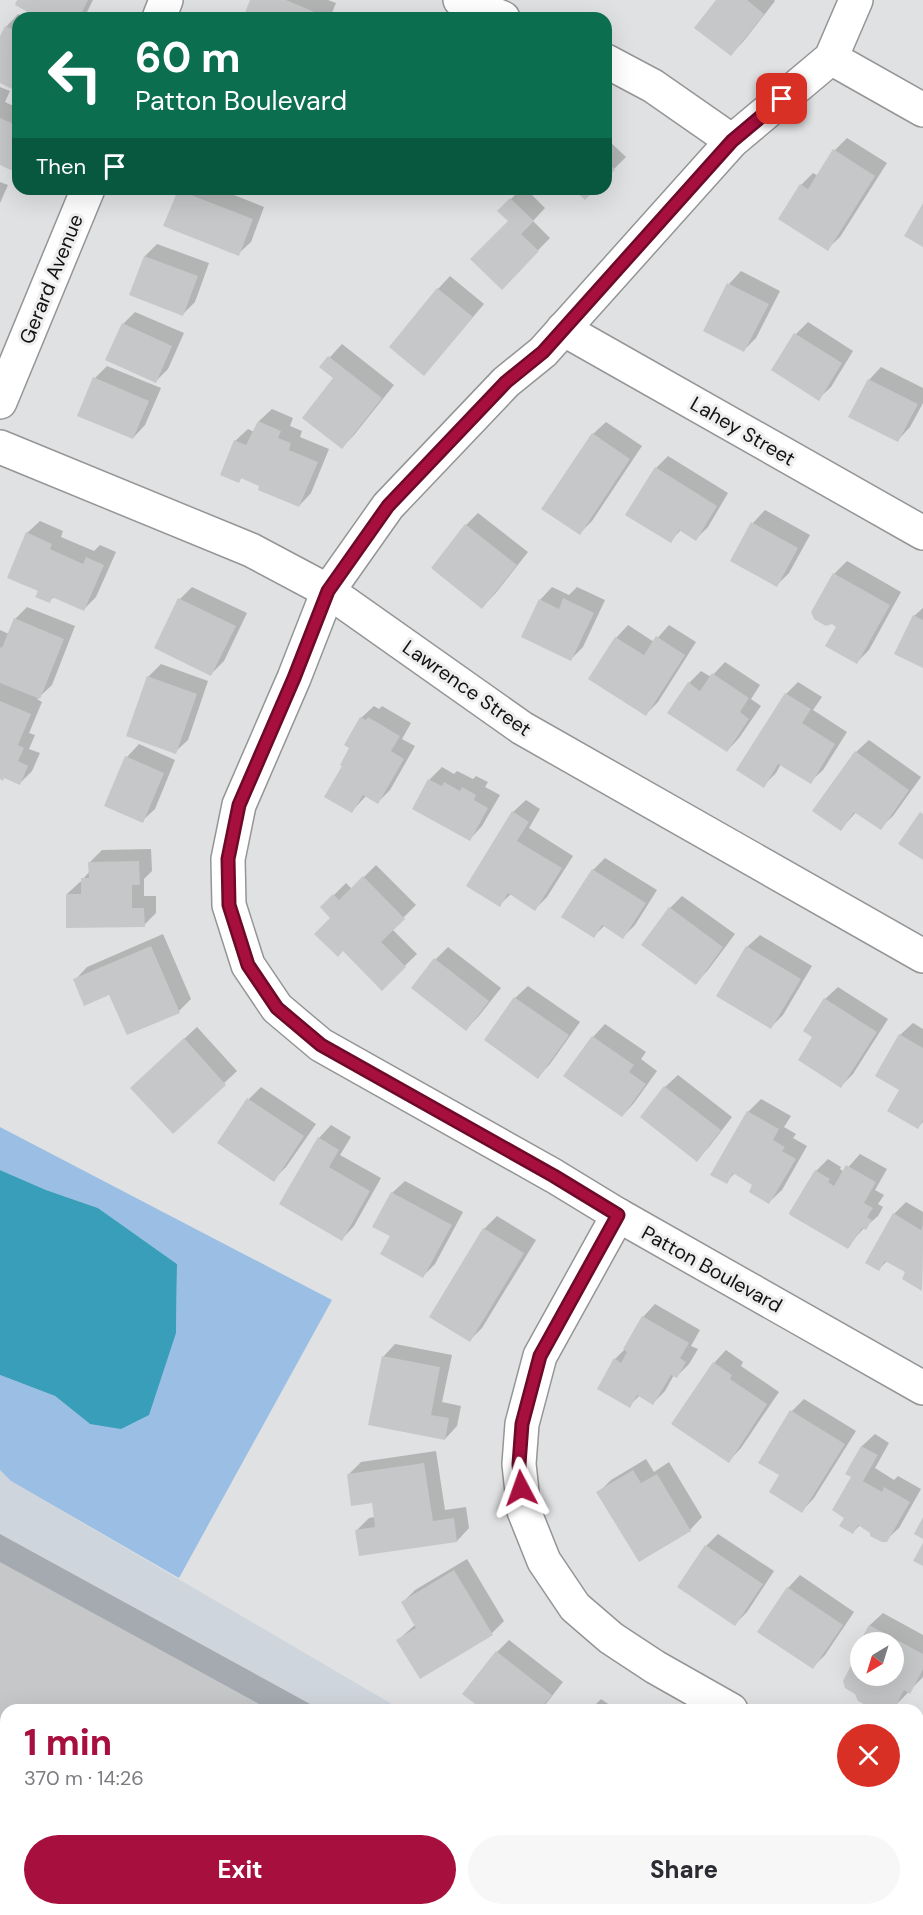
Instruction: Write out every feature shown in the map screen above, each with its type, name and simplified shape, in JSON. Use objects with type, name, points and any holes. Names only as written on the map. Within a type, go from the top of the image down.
[{"type":"street","points":[[460,0],[489,12]]},
{"type":"street","name":"Patton Boulevard","points":[[856,0],[831,58],[732,141],[543,352],[506,382],[388,506],[328,591],[294,678],[239,805],[228,859],[229,905],[248,965],[277,1008],[321,1045],[923,1388]]},
{"type":"street","points":[[831,58],[923,110]]},
{"type":"street","points":[[612,64],[653,86],[732,141]]},
{"type":"street","name":"Gerard Avenue","points":[[0,402],[86,195]]},
{"type":"street","name":"Lahey Street","points":[[563,328],[923,533]]},
{"type":"street","name":"Lawrence Street","points":[[0,447],[251,550],[328,591],[522,728],[923,956]]},
{"type":"street","points":[[618,1215],[540,1356],[522,1424],[519,1464],[524,1511],[544,1561],[575,1606],[611,1638],[721,1704]]},
{"type":"shaded area","points":[[0,1127],[332,1300],[179,1578],[11,1481],[0,1470],[0,1375],[55,1396],[90,1424],[176,1333],[177,1264],[98,1208],[46,1190],[0,1170]]},
{"type":"shaded area","points":[[0,1170],[46,1190],[98,1208],[177,1264],[176,1333],[149,1415],[121,1429],[90,1424],[55,1396],[0,1375]]},
{"type":"shaded area","points":[[0,1470],[11,1481],[392,1704],[0,1704]]},
{"type":"building","points":[[17,0],[88,0],[82,12],[28,12],[15,5]]},
{"type":"building","points":[[250,0],[286,0],[314,12],[245,12]]},
{"type":"building","points":[[716,0],[747,0],[764,14],[731,56],[694,28]]},
{"type":"building","points":[[5,26],[12,29],[12,89],[0,83],[0,36]]},
{"type":"building","points":[[0,118],[12,123],[12,171],[0,165]]},
{"type":"building","points":[[833,149],[875,176],[828,251],[778,219],[800,184],[808,189]]},
{"type":"building","points":[[176,195],[191,195],[253,219],[239,256],[163,226]]},
{"type":"building","points":[[580,195],[590,195],[585,200]]},
{"type":"building","points":[[510,198],[534,221],[521,234],[539,251],[502,290],[470,259],[508,221],[497,211]]},
{"type":"building","points":[[923,203],[923,247],[904,236]]},
{"type":"building","points":[[144,256],[198,276],[183,316],[129,295]]},
{"type":"building","points":[[727,283],[769,304],[744,352],[703,331]]},
{"type":"building","points":[[437,288],[473,317],[424,376],[389,347]]},
{"type":"building","points":[[122,323],[172,346],[156,383],[105,360]]},
{"type":"building","points":[[794,333],[842,363],[819,401],[771,370]]},
{"type":"building","points":[[328,356],[382,398],[342,449],[302,418],[333,378],[319,367]]},
{"type":"building","points":[[93,377],[149,401],[133,439],[77,416]]},
{"type":"building","points":[[868,379],[918,404],[898,442],[848,417]]},
{"type":"building","points":[[258,421],[281,431],[278,438],[291,443],[289,450],[318,462],[299,507],[258,490],[259,486],[241,478],[239,483],[220,475],[234,440],[246,445]]},
{"type":"building","points":[[592,433],[630,459],[580,535],[541,509]]},
{"type":"building","points":[[655,467],[717,506],[696,541],[679,530],[671,543],[625,515]]},
{"type":"building","points":[[751,522],[798,548],[777,587],[730,561]]},
{"type":"building","points":[[465,524],[517,565],[482,609],[431,568]]},
{"type":"building","points":[[26,532],[52,544],[50,549],[83,564],[86,557],[104,565],[84,611],[52,597],[50,603],[35,597],[38,591],[7,578]]},
{"type":"building","points":[[833,573],[890,605],[857,664],[825,646],[836,627],[832,624],[826,626],[814,619],[811,612]]},
{"type":"building","points":[[178,598],[236,626],[211,676],[154,648]]},
{"type":"building","points":[[563,598],[594,613],[571,661],[521,637],[539,599],[559,609]]},
{"type":"building","points":[[913,615],[923,620],[923,668],[894,654]]},
{"type":"building","points":[[14,618],[64,639],[40,699],[0,683],[0,647],[2,648]]},
{"type":"building","points":[[656,636],[685,655],[646,716],[588,679],[615,637],[644,655]]},
{"type":"building","points":[[712,673],[749,698],[740,712],[749,719],[727,752],[667,713],[688,682],[700,691]]},
{"type":"building","points":[[147,676],[197,694],[176,754],[126,736]]},
{"type":"building","points":[[785,693],[811,709],[802,723],[835,744],[811,784],[778,764],[764,788],[736,770]]},
{"type":"building","points":[[0,701],[31,714],[18,745],[24,748],[18,761],[28,766],[20,785],[4,778],[3,781],[0,779]]},
{"type":"building","points":[[360,717],[366,720],[368,717],[400,736],[391,751],[404,759],[378,804],[363,795],[352,813],[324,797],[342,766],[340,765],[349,748],[344,745]]},
{"type":"building","points":[[855,751],[909,790],[881,830],[854,812],[841,831],[812,811]]},
{"type":"building","points":[[125,756],[164,773],[143,823],[104,806]]},
{"type":"building","points":[[428,779],[442,786],[444,782],[460,791],[462,787],[476,795],[474,800],[488,808],[470,841],[412,809]]},
{"type":"building","points":[[512,811],[529,822],[517,841],[562,868],[535,911],[508,893],[500,907],[466,886]]},
{"type":"building","points":[[920,812],[923,814],[923,860],[898,844]]},
{"type":"building","points":[[139,861],[140,885],[132,885],[132,908],[144,908],[145,927],[66,928],[66,894],[81,894],[81,878],[89,878],[88,862]]},
{"type":"building","points":[[592,869],[646,903],[623,939],[602,925],[594,938],[561,917]]},
{"type":"building","points":[[363,876],[405,919],[381,942],[406,967],[382,991],[343,951],[338,957],[314,934],[330,918],[320,907],[333,894],[339,900]]},
{"type":"building","points":[[669,907],[723,947],[696,985],[641,945]]},
{"type":"building","points":[[151,946],[180,1013],[127,1035],[109,995],[84,1006],[73,979]]},
{"type":"building","points":[[746,946],[801,979],[771,1029],[716,996]]},
{"type":"building","points":[[434,958],[489,1001],[466,1031],[411,988]]},
{"type":"building","points":[[514,997],[569,1035],[538,1079],[484,1040]]},
{"type":"building","points":[[824,998],[877,1032],[841,1088],[798,1060],[812,1037],[803,1031]]},
{"type":"building","points":[[899,1034],[923,1048],[923,1120],[918,1129],[887,1111],[899,1090],[875,1076]]},
{"type":"building","points":[[592,1036],[634,1065],[629,1072],[646,1084],[622,1117],[563,1076]]},
{"type":"building","points":[[184,1038],[226,1085],[173,1134],[130,1088]]},
{"type":"building","points":[[664,1086],[721,1130],[697,1162],[640,1117]]},
{"type":"building","points":[[247,1098],[304,1136],[274,1182],[217,1143]]},
{"type":"building","points":[[747,1111],[779,1129],[773,1140],[785,1147],[782,1151],[796,1159],[769,1204],[749,1192],[752,1185],[733,1173],[727,1184],[710,1175]]},
{"type":"building","points":[[318,1137],[339,1150],[329,1167],[370,1191],[342,1241],[279,1204]]},
{"type":"building","points":[[846,1165],[876,1182],[864,1203],[873,1208],[867,1217],[872,1220],[866,1230],[862,1228],[848,1249],[789,1213],[815,1170],[830,1179],[828,1182],[834,1186]]},
{"type":"building","points":[[391,1192],[452,1225],[423,1278],[380,1254],[390,1236],[372,1227]]},
{"type":"building","points":[[893,1213],[921,1230],[923,1225],[922,1291],[902,1279],[905,1272],[885,1261],[879,1271],[865,1263]]},
{"type":"building","points":[[483,1228],[524,1253],[470,1342],[429,1317]]},
{"type":"building","points":[[642,1316],[689,1343],[680,1358],[686,1362],[677,1378],[671,1375],[653,1405],[637,1395],[630,1408],[597,1389],[614,1358],[621,1363],[627,1352],[623,1349]]},
{"type":"building","points":[[382,1356],[440,1367],[431,1415],[449,1418],[445,1440],[368,1425]]},
{"type":"building","points":[[713,1362],[732,1375],[730,1379],[767,1404],[729,1463],[671,1424]]},
{"type":"building","points":[[790,1410],[845,1444],[802,1513],[769,1492],[779,1475],[758,1463]]},
{"type":"building","points":[[861,1446],[878,1455],[863,1481],[882,1492],[884,1487],[910,1502],[887,1542],[870,1536],[870,1533],[858,1525],[853,1534],[839,1526],[844,1518],[832,1510],[851,1477],[845,1474]]},
{"type":"building","points":[[424,1463],[433,1521],[454,1518],[457,1542],[359,1556],[355,1530],[375,1527],[372,1503],[351,1506],[347,1474]]},
{"type":"building","points":[[633,1470],[641,1483],[657,1474],[691,1531],[639,1562],[596,1492]]},
{"type":"building","points":[[923,1517],[923,1539],[914,1534]]},
{"type":"building","points":[[923,1543],[923,1566],[913,1561]]},
{"type":"building","points":[[705,1545],[763,1584],[735,1626],[677,1587]]},
{"type":"building","points":[[0,1562],[259,1704],[0,1704]]},
{"type":"building","points":[[454,1570],[493,1635],[420,1679],[396,1640],[416,1628],[401,1602]]},
{"type":"building","points":[[787,1587],[843,1625],[813,1669],[757,1632]]},
{"type":"building","points":[[869,1625],[882,1632],[865,1632]]},
{"type":"building","points":[[904,1644],[923,1654],[923,1669],[910,1694],[904,1690],[897,1704],[864,1704],[858,1701],[855,1694],[845,1688],[843,1681],[850,1668],[850,1686],[904,1686]]},
{"type":"building","points":[[496,1651],[552,1695],[545,1704],[475,1704],[462,1694]]},
{"type":"route","points":[[521,1488],[519,1464],[522,1424],[540,1356],[618,1215],[554,1176],[321,1045],[277,1008],[248,965],[229,905],[228,859],[239,805],[294,678],[328,591],[388,506],[506,382],[543,352],[732,141],[782,99]]}]
